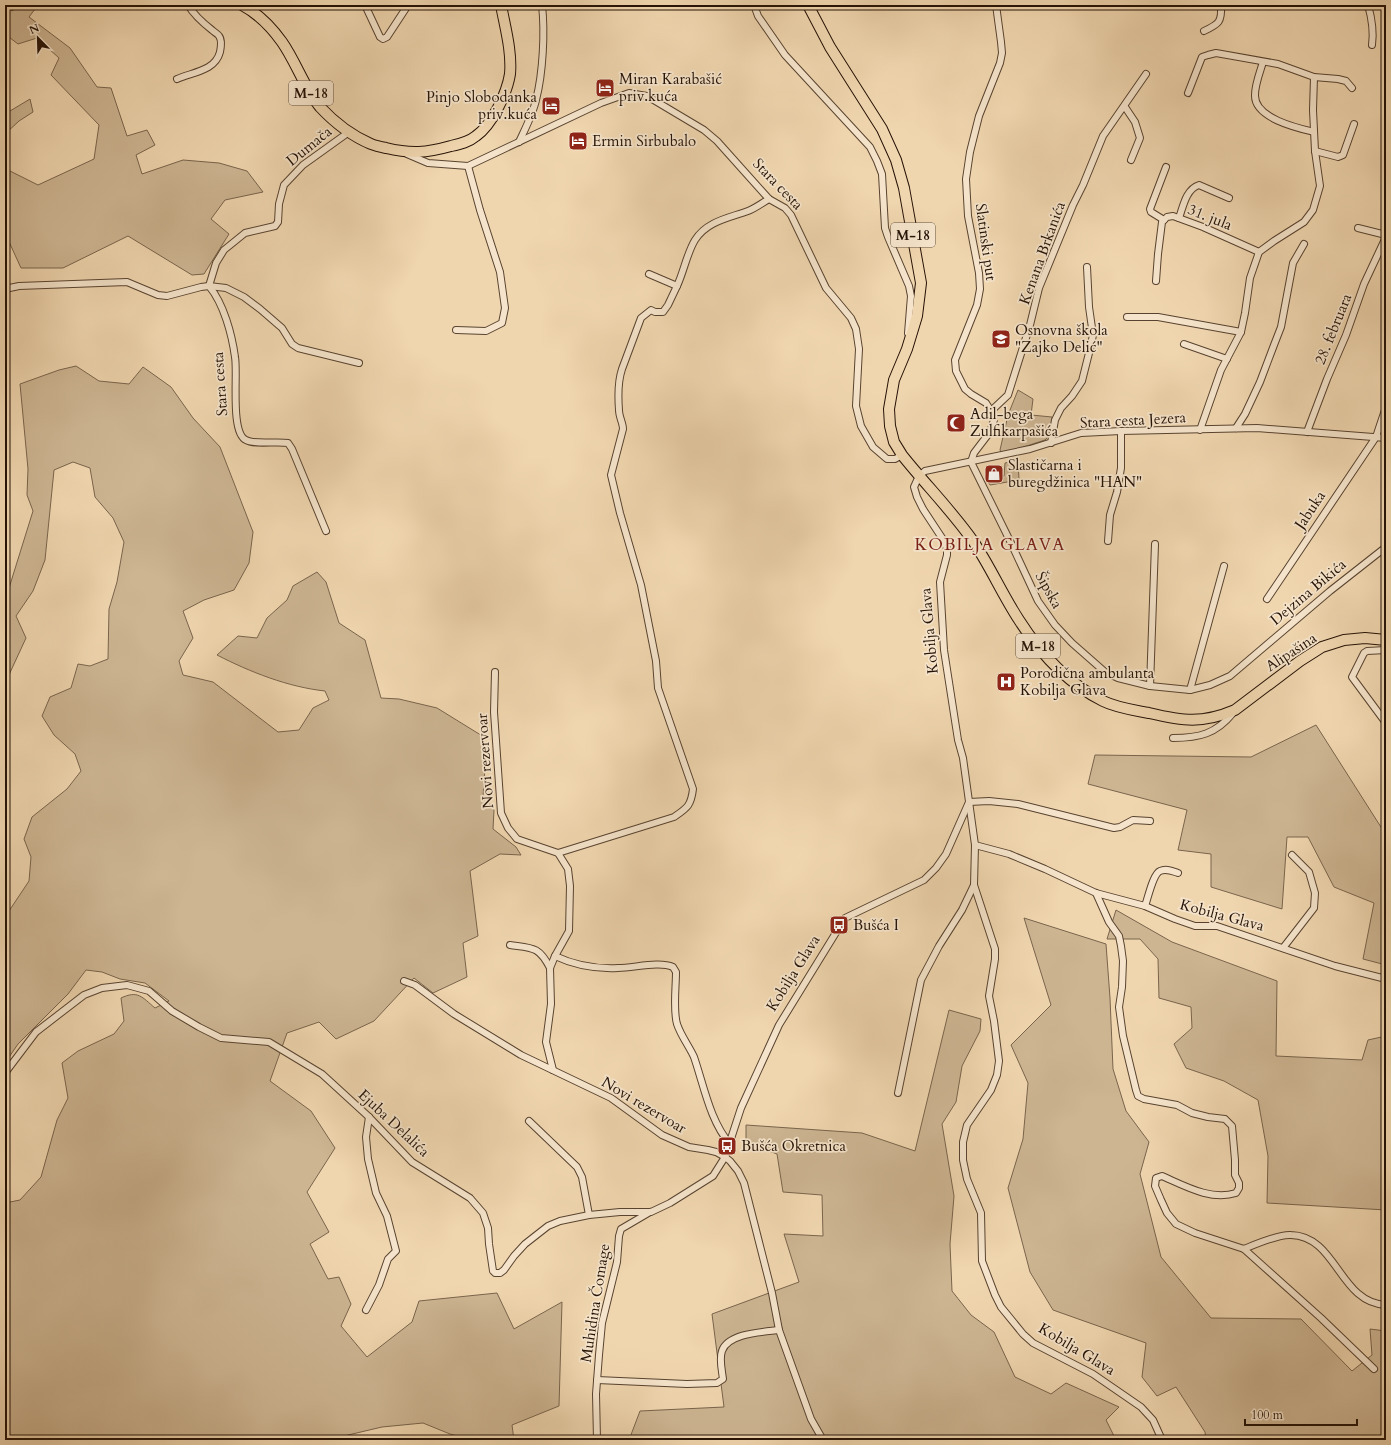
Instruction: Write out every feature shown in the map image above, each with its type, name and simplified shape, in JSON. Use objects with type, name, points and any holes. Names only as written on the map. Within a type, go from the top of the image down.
[{"type":"main road","name":"M-18","points":[[242,5],[263,20],[282,42],[320,106],[334,120],[349,132],[372,144],[404,153],[425,152],[465,142],[477,136],[486,126],[502,100],[510,75],[511,56],[501,5]]},
{"type":"main road","name":"M-18","points":[[808,5],[830,48],[882,129],[896,160],[904,188],[921,284],[917,316],[907,349],[894,380],[889,409],[890,426],[894,442],[902,455],[919,476]]},
{"type":"main road","name":"Alipašina","points":[[919,476],[972,541],[990,568],[1019,620],[1044,654],[1062,674],[1082,689],[1104,702],[1174,719],[1203,720],[1222,716],[1235,710],[1300,661],[1322,647],[1344,640],[1365,638],[1386,640]]},
{"type":"street","points":[[177,79],[200,71],[213,64],[219,56],[221,47],[220,37],[192,11],[188,5]]},
{"type":"street","points":[[365,5],[380,37],[383,39],[387,37],[408,5]]},
{"type":"street","points":[[519,142],[536,100],[542,60],[542,5]]},
{"type":"street","points":[[754,5],[758,16],[785,55],[870,147],[877,161],[882,174],[885,228],[910,286],[907,349]]},
{"type":"street","name":"Slatinski put","points":[[991,411],[986,403],[970,394],[965,389],[956,370],[955,360],[978,305],[980,289],[979,273],[968,216],[966,179],[970,152],[979,116],[1000,63],[1002,53],[996,5]]},
{"type":"street","points":[[1204,31],[1219,23],[1222,15],[1221,5]]},
{"type":"street","points":[[1368,5],[1372,22],[1372,45]]},
{"type":"street","points":[[1188,93],[1202,57],[1208,54],[1216,53],[1278,64],[1314,77],[1338,79],[1346,82],[1352,88]]},
{"type":"street","points":[[1263,62],[1255,95],[1259,108],[1277,120],[1295,128],[1314,132]]},
{"type":"street","name":"Kenana Brkanića","points":[[991,411],[1008,395],[1030,325],[1039,288],[1103,136],[1114,119],[1125,107],[1146,74]]},
{"type":"street","points":[[1200,430],[1219,376],[1241,332],[1250,278],[1259,252],[1304,222],[1314,210],[1320,186],[1315,151],[1313,110],[1314,77]]},
{"type":"street","name":"Stara cesta","points":[[404,153],[428,164],[468,166],[602,102],[629,93],[647,96],[704,130],[717,141],[770,198],[791,215],[826,288],[851,318],[856,330],[859,349],[856,406],[861,426],[873,447],[887,460],[895,459],[902,455]]},
{"type":"street","points":[[1125,107],[1135,122],[1140,138],[1131,160]]},
{"type":"street","points":[[1315,151],[1338,157],[1343,155],[1354,124]]},
{"type":"street","name":"Dumača","points":[[209,286],[216,263],[224,250],[245,233],[275,226],[278,222],[279,204],[284,185],[303,165],[349,132]]},
{"type":"street","points":[[456,330],[486,331],[502,323],[505,308],[500,272],[480,210],[468,166]]},
{"type":"street","points":[[1164,220],[1151,212],[1150,209],[1166,167]]},
{"type":"street","points":[[1179,218],[1190,190],[1195,186],[1199,185],[1229,198]]},
{"type":"street","points":[[553,1070],[546,1042],[551,1004],[550,968],[555,956],[570,931],[570,886],[568,869],[558,853],[674,817],[687,808],[692,799],[693,789],[658,688],[656,661],[641,585],[620,513],[611,475],[623,429],[619,412],[620,377],[641,318],[650,310],[655,312],[663,312],[683,274],[692,246],[704,230],[714,223],[749,210],[770,198]]},
{"type":"street","name":"31. jula","points":[[1156,281],[1162,222],[1167,217],[1173,216],[1179,218],[1259,252]]},
{"type":"street","points":[[1358,228],[1386,236]]},
{"type":"street","name":"28. februara","points":[[1307,432],[1364,284],[1386,236]]},
{"type":"street","points":[[1236,428],[1245,414],[1260,382],[1281,327],[1293,263],[1304,244]]},
{"type":"street","points":[[1051,443],[1055,420],[1061,408],[1072,396],[1082,381],[1093,335],[1089,307],[1087,267]]},
{"type":"street","points":[[649,274],[677,286]]},
{"type":"street","points":[[5,289],[19,286],[127,282],[158,295],[167,296],[209,286],[226,288],[252,303],[282,328],[292,344],[298,348],[359,363]]},
{"type":"street","name":"Stara cesta","points":[[209,286],[219,302],[230,333],[235,358],[236,413],[241,436],[245,440],[252,442],[288,443],[292,449],[326,530]]},
{"type":"street","points":[[1127,317],[1158,317],[1241,332]]},
{"type":"street","points":[[1184,344],[1227,359]]},
{"type":"street","name":"Jabuka","points":[[1267,599],[1376,437],[1386,408]]},
{"type":"street","points":[[971,462],[974,453],[990,432],[994,420],[991,411]]},
{"type":"street","name":"Stara cesta Jezera","points":[[919,476],[925,471],[1030,449],[1081,433],[1257,428],[1386,438]]},
{"type":"street","points":[[1108,541],[1110,515],[1117,492],[1121,468],[1121,431]]},
{"type":"street","name":"Šipska","points":[[971,462],[1038,601],[1055,625],[1105,672],[1118,678],[1150,686],[1190,690],[1210,685],[1230,676],[1249,660]]},
{"type":"street","name":"Kobilja Glava","points":[[919,476],[914,487],[917,497],[947,549],[947,555],[940,582],[944,650],[958,740],[963,758],[975,845],[974,885],[995,948],[995,959],[989,996],[994,1021],[998,1076],[991,1090],[967,1125],[963,1142],[963,1160],[967,1179],[982,1213],[982,1261],[1001,1307],[1023,1334],[1033,1343],[1093,1374],[1141,1407],[1153,1420],[1162,1440]]},
{"type":"street","points":[[1150,686],[1155,544]]},
{"type":"street","name":"Dejzina Bikića","points":[[1249,660],[1330,591],[1386,547]]},
{"type":"street","points":[[1190,690],[1224,566]]},
{"type":"street","points":[[1386,650],[1367,651],[1364,653],[1352,677],[1386,723]]},
{"type":"street","name":"Novi rezervoar","points":[[495,672],[494,712],[501,813],[508,828],[517,839],[558,853]]},
{"type":"street","points":[[1173,738],[1195,737],[1215,730],[1225,723],[1235,710]]},
{"type":"street","points":[[969,802],[1018,804],[1114,828],[1120,827],[1133,820],[1150,821]]},
{"type":"street","name":"Kobilja Glava","points":[[724,1157],[730,1144],[741,1108],[779,1025],[845,918],[924,880],[936,868],[946,854],[969,802]]},
{"type":"street","name":"Kobilja Glava","points":[[975,845],[1009,854],[1096,893],[1145,906],[1187,923],[1200,926],[1217,926],[1335,966],[1386,979]]},
{"type":"street","points":[[1283,948],[1314,908],[1315,893],[1309,872],[1292,854]]},
{"type":"street","points":[[1145,906],[1156,874],[1160,870],[1169,870],[1178,873]]},
{"type":"street","name":"Kobilja Glava","points":[[898,1093],[921,980],[938,946],[962,910],[974,885]]},
{"type":"street","points":[[1096,893],[1109,922],[1119,936],[1123,961],[1122,987],[1119,1007],[1123,1036],[1138,1096],[1144,1099],[1177,1105],[1192,1113],[1225,1119],[1232,1126],[1235,1160],[1234,1175],[1239,1183],[1239,1188],[1236,1193],[1229,1195],[1201,1193],[1162,1176],[1156,1178],[1155,1186],[1168,1213],[1176,1224],[1195,1233],[1244,1249],[1322,1318],[1374,1369]]},
{"type":"street","points":[[510,945],[532,948],[539,952],[544,956],[550,968]]},
{"type":"street","points":[[555,956],[573,963],[605,968],[653,966],[673,967],[676,972],[677,1025],[693,1057],[701,1084],[721,1134],[730,1144]]},
{"type":"street","name":"Novi rezervoar","points":[[404,981],[415,986],[454,1014],[521,1055],[611,1098],[662,1135],[689,1147],[716,1152],[724,1157]]},
{"type":"street","name":"Ejuba Delalića","points":[[5,1073],[36,1032],[84,995],[102,988],[126,985],[149,991],[172,1011],[221,1038],[269,1042],[322,1074],[369,1117],[412,1162],[470,1198],[483,1213],[488,1228],[492,1266],[495,1273],[500,1273],[504,1270],[525,1244],[548,1226],[560,1221],[589,1215],[620,1212],[651,1212],[670,1203],[713,1176],[724,1157]]},
{"type":"street","points":[[366,1310],[379,1285],[388,1259],[396,1251],[387,1216],[376,1193],[368,1159],[366,1137],[369,1117]]},
{"type":"street","points":[[529,1121],[578,1167],[582,1177],[589,1215]]},
{"type":"street","points":[[724,1157],[730,1161],[738,1171],[744,1183],[772,1293],[779,1330],[810,1419],[823,1440]]},
{"type":"street","name":"Muhidina Čomage","points":[[597,1440],[597,1380],[602,1323],[617,1262],[619,1236],[621,1229],[627,1224],[651,1212]]},
{"type":"street","points":[[1244,1249],[1265,1241],[1291,1234],[1302,1236],[1312,1241],[1324,1251],[1350,1286],[1361,1298],[1377,1305],[1386,1305]]},
{"type":"street","points":[[597,1380],[680,1384],[717,1383],[723,1379],[721,1352],[726,1343],[745,1335],[779,1330]]},
{"type":"shaded area","points":[[20,5],[38,5],[29,17],[70,48],[97,87],[111,88],[127,136],[147,130],[155,145],[136,155],[142,174],[183,160],[219,163],[247,171],[263,192],[225,200],[211,219],[229,234],[204,274],[192,275],[128,236],[63,268],[21,268],[5,233],[5,164],[8,170],[38,185],[94,159],[99,125],[51,75],[59,58],[37,38],[18,44],[5,34],[5,6],[12,11]]},
{"type":"shaded area","points":[[30,99],[33,112],[19,121],[5,134],[5,114]]},
{"type":"shaded area","points":[[76,366],[99,381],[129,384],[143,367],[171,387],[193,418],[220,447],[253,532],[249,563],[234,590],[204,600],[183,611],[193,638],[179,661],[183,675],[213,682],[278,732],[299,730],[313,708],[329,700],[325,691],[297,686],[270,678],[217,655],[238,636],[257,638],[267,618],[287,600],[293,586],[317,572],[326,582],[339,623],[365,640],[381,698],[399,699],[437,708],[484,737],[485,768],[483,796],[494,810],[493,829],[516,847],[521,855],[500,854],[470,871],[478,936],[463,943],[467,977],[433,993],[414,978],[374,1021],[336,1039],[319,1022],[287,1033],[270,1081],[311,1111],[335,1148],[307,1192],[329,1232],[310,1244],[328,1279],[339,1277],[351,1304],[341,1326],[367,1357],[412,1322],[419,1301],[497,1293],[514,1329],[562,1302],[559,1406],[512,1425],[514,1440],[472,1440],[450,1434],[423,1423],[382,1427],[327,1440],[5,1440],[5,1203],[20,1200],[41,1177],[57,1120],[68,1098],[62,1063],[78,1051],[114,1034],[124,1021],[121,998],[132,995],[140,996],[155,1008],[169,1001],[145,983],[120,979],[102,972],[86,970],[68,994],[18,1044],[5,1063],[5,917],[29,881],[31,857],[24,839],[32,817],[67,789],[81,771],[75,754],[54,735],[42,716],[50,697],[71,688],[78,664],[90,666],[108,659],[109,609],[117,582],[124,542],[113,518],[95,497],[90,468],[73,462],[54,470],[45,560],[33,591],[16,616],[26,638],[8,677],[5,678],[5,592],[9,588],[33,511],[27,495],[28,469],[20,384],[59,370]]},
{"type":"shaded area","points":[[1018,390],[1033,399],[1031,415],[1052,417],[1051,429],[1045,440],[1002,454],[1000,450],[1008,415]]},
{"type":"shaded area","points":[[1018,460],[1019,480],[990,485],[987,480],[1004,476],[1005,463]]},
{"type":"shaded area","points":[[1316,725],[1386,835],[1386,965],[1363,959],[1374,903],[1334,887],[1308,837],[1287,837],[1282,909],[1211,887],[1211,854],[1178,850],[1187,810],[1088,784],[1095,755],[1251,757]]},
{"type":"shaded area","points":[[1116,910],[1172,942],[1277,981],[1276,1056],[1362,1060],[1368,1040],[1386,1036],[1386,1210],[1267,1203],[1268,1156],[1258,1100],[1224,1081],[1186,1068],[1174,1044],[1192,1028],[1191,1007],[1159,998],[1158,959],[1140,939],[1107,939]]},
{"type":"shaded area","points":[[1024,918],[1106,944],[1113,1069],[1126,1111],[1149,1142],[1140,1174],[1161,1257],[1211,1318],[1301,1319],[1352,1371],[1372,1355],[1370,1329],[1386,1331],[1386,1440],[1206,1440],[1205,1432],[1176,1387],[1157,1396],[1142,1377],[1146,1343],[1053,1310],[1030,1272],[1008,1188],[1023,1139],[1028,1083],[1011,1045],[1051,1005]]},
{"type":"shaded area","points":[[949,1010],[981,1019],[980,1031],[962,1066],[956,1102],[942,1124],[954,1196],[950,1244],[952,1291],[971,1315],[994,1332],[1015,1377],[1051,1394],[1066,1383],[1119,1407],[1106,1420],[1116,1440],[629,1440],[640,1411],[724,1407],[712,1314],[799,1282],[784,1234],[823,1236],[822,1195],[783,1192],[777,1154],[746,1142],[746,1125],[862,1133],[915,1151]]},
{"type":"place","name":"Miran Karabašić priv.kuća","points":[[605,88]]},
{"type":"place","name":"Pinjo Slobodanka priv.kuća","points":[[551,106]]},
{"type":"place","name":"Ermin Sirbubalo","points":[[578,141]]},
{"type":"place","name":"Osnovna škola \"Zajko Delić\"","points":[[1001,339]]},
{"type":"place","name":"Adil-bega Zulfikarpašića","points":[[956,423]]},
{"type":"place","name":"Slastičarna i buregdžinica \"HAN\"","points":[[994,474]]},
{"type":"place","name":"Porodična ambulanta Kobilja Glava","points":[[1006,682]]},
{"type":"place","name":"Bušća I","points":[[839,925]]},
{"type":"place","name":"Bušća Okretnica","points":[[727,1146]]},
{"type":"district","name":"KOBILJA GLAVA","points":[[990,544]]}]
